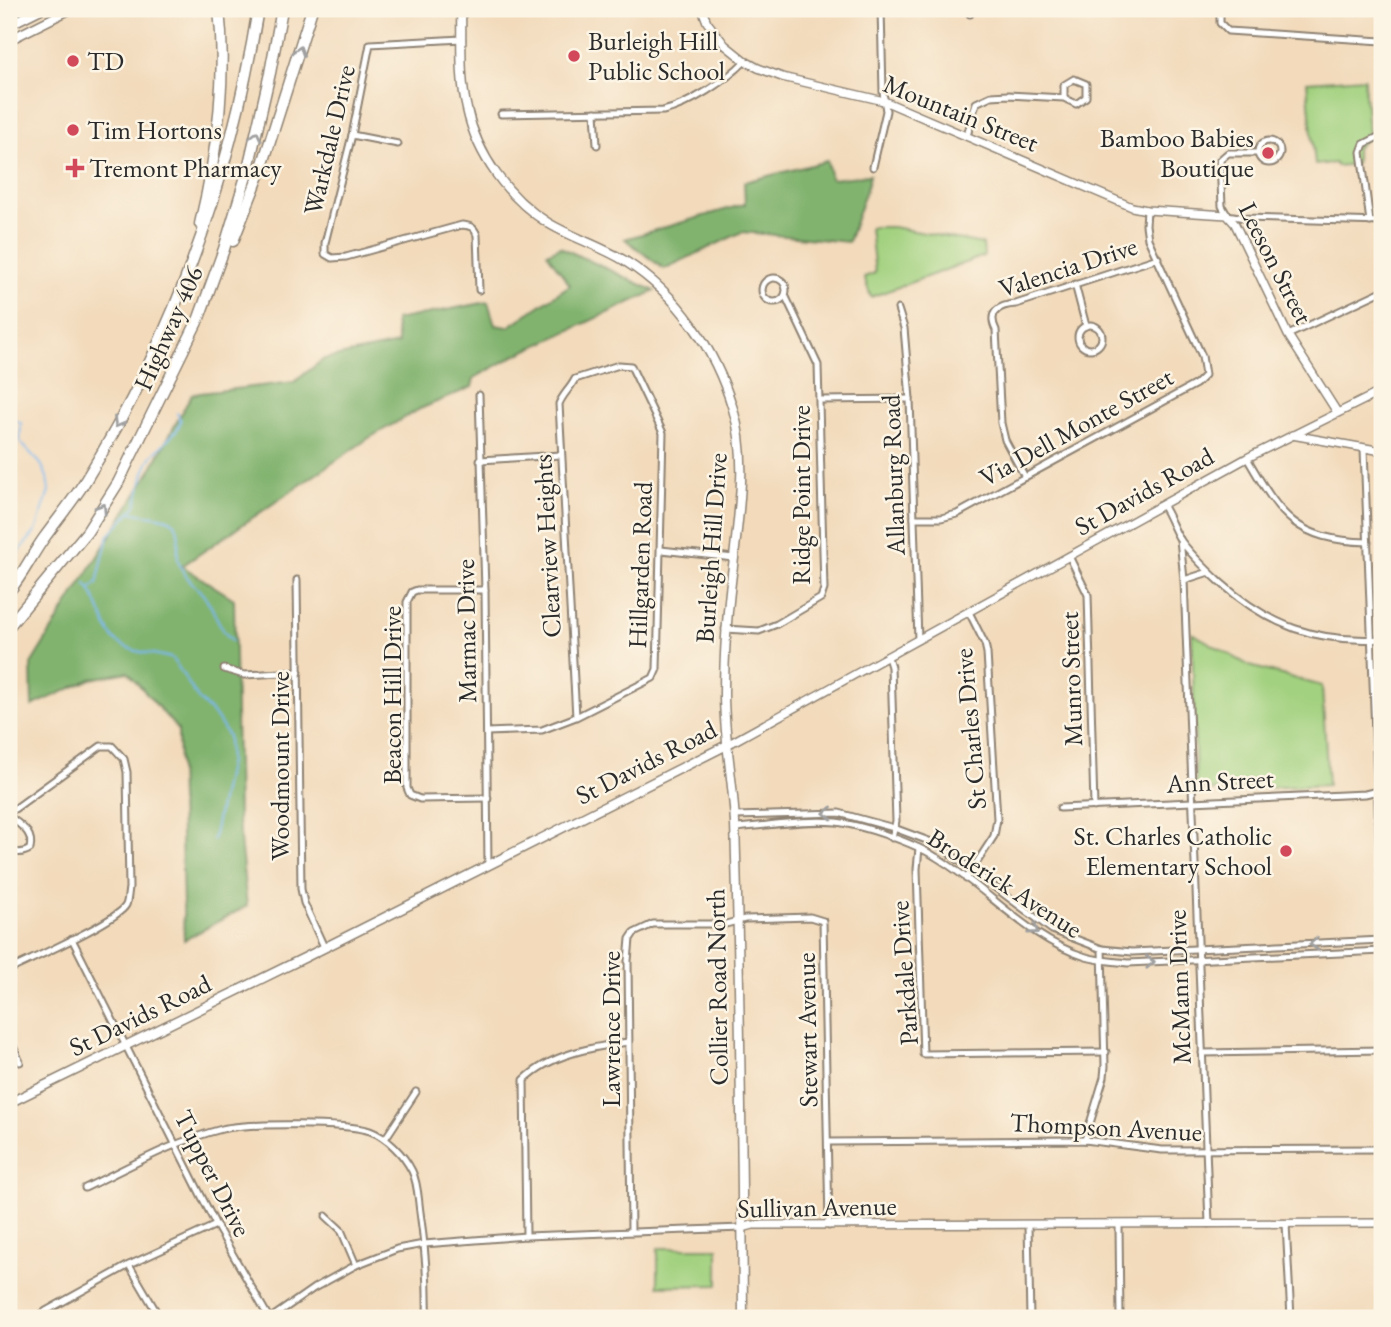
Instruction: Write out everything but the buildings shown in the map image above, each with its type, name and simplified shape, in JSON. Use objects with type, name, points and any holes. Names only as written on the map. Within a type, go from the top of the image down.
[{"type":"highway","points":[[180,296],[209,186],[219,128],[219,9]]},
{"type":"highway","name":"Highway 406","points":[[9,591],[83,484],[134,395],[180,296],[215,199],[248,75],[258,9]]},
{"type":"highway","name":"Highway 406","points":[[9,626],[87,532],[118,483],[199,318],[225,249],[247,173],[282,9]]},
{"type":"highway","points":[[199,318],[260,173],[312,9]]},
{"type":"highway","points":[[9,635],[87,532]]},
{"type":"highway","points":[[9,580],[39,545]]},
{"type":"main road","points":[[9,25],[41,9]]},
{"type":"main road","points":[[9,40],[71,9]]},
{"type":"main road","name":"Burleigh Hill Drive","points":[[461,9],[463,88],[467,110],[475,134],[502,183],[518,200],[549,224],[601,247],[650,280],[690,321],[716,364],[735,414],[742,488],[725,629],[724,696],[727,745]]},
{"type":"main road","name":"Collier Road North","points":[[727,745],[735,828],[743,1318]]},
{"type":"main road","name":"St Davids Road","points":[[9,1103],[727,745]]},
{"type":"street","name":"Mountain Street","points":[[702,9],[715,33],[745,61],[782,77],[884,101],[1115,201],[1147,210],[1227,215]]},
{"type":"street","points":[[873,167],[886,111],[881,9]]},
{"type":"street","points":[[1220,9],[1220,23],[1234,32],[1382,41]]},
{"type":"street","name":"Warkdale Drive","points":[[462,39],[370,44],[352,135],[325,243],[326,254],[332,258],[346,257],[449,228],[463,225],[474,228],[477,235],[479,290]]},
{"type":"street","points":[[501,114],[663,111],[676,108],[734,72],[745,61]]},
{"type":"street","points":[[967,136],[976,103],[991,96],[1065,98],[1069,102],[1082,102],[1088,91],[1086,85],[1074,79],[1068,81],[1062,92],[1065,98]]},
{"type":"street","points":[[595,112],[597,145]]},
{"type":"street","points":[[352,135],[398,144]]},
{"type":"street","points":[[1370,222],[1362,152],[1364,144],[1382,135]]},
{"type":"street","name":"Leeson Street","points":[[1268,141],[1275,142],[1281,153],[1278,160],[1270,163],[1262,161],[1256,153],[1262,143],[1268,141]]},
{"type":"street","name":"Leeson Street","points":[[1256,153],[1228,153],[1220,160],[1222,206],[1235,224],[1288,335],[1337,412]]},
{"type":"street","name":"Via Dell Monte Street","points":[[914,518],[941,518],[957,514],[1196,384],[1205,375],[1202,356],[1149,239],[1147,210]]},
{"type":"street","points":[[1227,215],[1245,218],[1382,222]]},
{"type":"street","name":"Valencia Drive","points":[[1025,477],[1005,440],[1001,423],[996,330],[992,323],[995,312],[1002,305],[1016,303],[1158,258]]},
{"type":"street","points":[[778,279],[784,284],[785,295],[779,301],[771,302],[763,293],[764,285],[770,280],[778,279]]},
{"type":"street","points":[[1075,284],[1086,326]]},
{"type":"street","points":[[1288,335],[1382,291]]},
{"type":"street","name":"Ridge Point Drive","points":[[725,629],[759,631],[777,624],[821,598],[824,589],[817,362],[785,295]]},
{"type":"street","name":"Allanburg Road","points":[[898,309],[904,328],[910,399],[918,640]]},
{"type":"street","points":[[1086,326],[1094,327],[1100,332],[1100,344],[1094,348],[1085,348],[1079,343],[1078,335],[1086,326]]},
{"type":"street","name":"Hillgarden Road","points":[[487,732],[542,730],[576,717],[653,678],[657,669],[663,433],[631,366],[619,365],[575,379]]},
{"type":"street","name":"Clearview Heights","points":[[575,379],[571,388],[562,394],[559,404],[576,717]]},
{"type":"street","name":"St Davids Road","points":[[727,745],[1247,458],[1382,391]]},
{"type":"street","name":"Marmac Drive","points":[[479,396],[485,590],[488,865]]},
{"type":"street","points":[[820,400],[910,399]]},
{"type":"street","points":[[1291,435],[1382,451]]},
{"type":"street","points":[[1364,449],[1380,790],[1382,915]]},
{"type":"street","points":[[480,460],[561,455]]},
{"type":"street","points":[[1247,458],[1276,507],[1304,529],[1339,541],[1368,542]]},
{"type":"street","points":[[1162,505],[1180,539],[1209,572],[1242,602],[1284,626],[1331,638],[1382,639]]},
{"type":"street","name":"McMann Drive","points":[[1180,539],[1184,580],[1209,1224]]},
{"type":"street","points":[[660,550],[734,558]]},
{"type":"street","name":"Munro Street","points":[[1069,555],[1088,594],[1094,807]]},
{"type":"street","points":[[1184,580],[1209,572]]},
{"type":"street","name":"Woodmount Drive","points":[[297,580],[300,889],[324,947]]},
{"type":"street","name":"Beacon Hill Drive","points":[[485,590],[416,590],[407,602],[407,788],[410,795],[420,799],[488,798]]},
{"type":"street","name":"St Charles Drive","points":[[966,879],[994,836],[997,819],[987,653],[985,643],[969,612]]},
{"type":"street","points":[[888,657],[891,667],[892,838]]},
{"type":"street","points":[[225,669],[244,675],[299,672]]},
{"type":"street","points":[[9,848],[23,853],[30,849],[32,840],[28,831],[9,815],[101,746],[112,746],[124,759],[127,772],[129,888],[125,906],[117,914],[72,939],[9,970]]},
{"type":"street","name":"Ann Street","points":[[1060,808],[1366,794],[1380,790]]},
{"type":"street","name":"Broderick Avenue","points":[[734,816],[839,813],[922,838],[937,844],[1052,930],[1102,949],[1132,952],[1197,950],[1382,940]]},
{"type":"street","name":"Broderick Avenue","points":[[735,828],[831,822],[892,838],[936,857],[1039,935],[1083,956],[1102,960],[1128,963],[1382,951]]},
{"type":"street","name":"Parkdale Drive","points":[[922,838],[917,869],[923,1054],[1106,1052]]},
{"type":"street","name":"Stewart Avenue","points":[[737,921],[810,917],[824,921],[829,1226]]},
{"type":"street","name":"Lawrence Drive","points":[[631,1231],[628,1042],[630,939],[634,933],[653,924],[726,924],[737,921]]},
{"type":"street","name":"Tupper Drive","points":[[72,939],[216,1225],[270,1318]]},
{"type":"street","points":[[1085,1140],[1104,1077],[1106,1052],[1102,949]]},
{"type":"street","points":[[9,1037],[20,1062]]},
{"type":"street","points":[[526,1236],[524,1080],[531,1073],[582,1049],[628,1042]]},
{"type":"street","points":[[1202,1053],[1382,1050]]},
{"type":"street","points":[[385,1139],[416,1093]]},
{"type":"street","points":[[85,1188],[176,1145],[222,1129],[241,1126],[342,1126],[370,1131],[385,1139],[407,1163],[416,1182],[424,1244],[427,1318]]},
{"type":"street","name":"Thompson Avenue","points":[[829,1142],[1085,1140],[1162,1150],[1382,1149]]},
{"type":"street","points":[[326,1216],[341,1230],[356,1265]]},
{"type":"street","name":"Sullivan Avenue","points":[[270,1318],[314,1288],[356,1265],[397,1249],[424,1244],[526,1236],[742,1228],[753,1225],[1382,1223]]},
{"type":"street","points":[[1286,1224],[1291,1318]]},
{"type":"street","points":[[38,1318],[129,1265],[216,1225]]},
{"type":"street","points":[[1119,1225],[1120,1318]]},
{"type":"street","points":[[1028,1226],[1030,1318]]},
{"type":"street","points":[[129,1265],[160,1318]]},
{"type":"green space","points":[[1364,78],[1368,136],[1356,148],[1356,164],[1315,165],[1307,82]]},
{"type":"green space","points":[[827,161],[831,179],[870,175],[848,242],[742,232],[664,269],[625,239],[745,204],[744,182]]},
{"type":"green space","points":[[893,227],[983,244],[984,256],[871,297],[864,277],[875,273],[870,228]]},
{"type":"green space","points":[[560,247],[655,291],[514,356],[474,378],[472,387],[420,409],[369,438],[182,566],[234,599],[238,821],[247,906],[184,940],[178,730],[128,672],[91,679],[32,706],[31,664],[149,473],[192,394],[294,382],[324,359],[398,344],[395,320],[488,302],[495,325],[508,327],[570,285],[547,253]]},
{"type":"green space","points":[[1192,633],[1250,666],[1322,686],[1328,785],[1196,791]]},
{"type":"green space","points":[[658,1248],[718,1248],[718,1285],[658,1286]]},
{"type":"waterway","points":[[9,392],[9,407]]},
{"type":"waterway","points":[[91,588],[97,583],[108,536],[136,506],[144,472],[151,457],[177,430],[181,421],[177,413]]},
{"type":"waterway","points":[[9,418],[21,423],[20,442],[41,464],[49,491],[36,531],[15,556],[11,565]]},
{"type":"waterway","points":[[131,512],[173,522],[178,530],[180,566],[207,600],[221,627],[233,641]]},
{"type":"waterway","points":[[86,584],[114,638],[132,650],[173,659],[199,700],[216,717],[228,736],[229,761],[213,840]]},
{"type":"place","name":"Burleigh Hill Public School","points":[[574,56]]},
{"type":"place","name":"TD","points":[[73,61]]},
{"type":"place","name":"Tim Hortons","points":[[73,130]]},
{"type":"place","name":"Bamboo Babies Boutique","points":[[1268,153]]},
{"type":"place","name":"Tremont Pharmacy","points":[[75,168]]},
{"type":"place","name":"St. Charles Catholic Elementary School","points":[[1286,851]]}]
